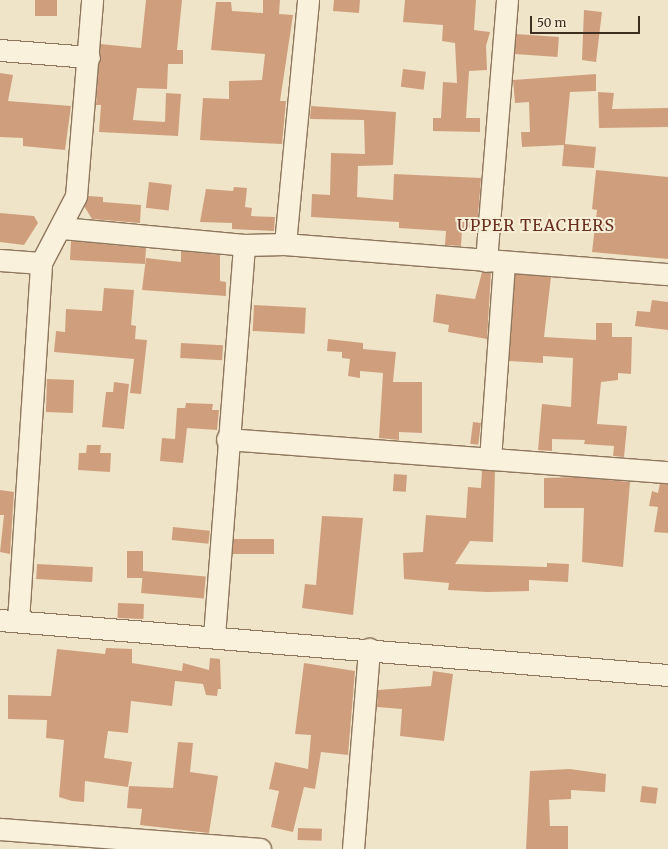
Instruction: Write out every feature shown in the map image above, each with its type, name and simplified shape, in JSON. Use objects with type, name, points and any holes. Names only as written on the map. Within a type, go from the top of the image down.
[{"type":"street","points":[[92,0],[80,172],[76,196],[62,228],[41,263],[9,621],[214,636],[668,675]]},
{"type":"street","points":[[285,244],[308,0]]},
{"type":"street","points":[[490,459],[495,262],[507,0]]},
{"type":"street","points":[[0,50],[89,57]]},
{"type":"street","points":[[62,228],[244,245],[285,244],[495,262],[668,274]]},
{"type":"street","points":[[214,636],[227,439],[244,245]]},
{"type":"street","points":[[0,260],[41,263]]},
{"type":"street","points":[[227,439],[668,472]]},
{"type":"street","points":[[353,849],[369,649]]},
{"type":"street","points":[[0,829],[260,849]]},
{"type":"building","points":[[35,0],[57,0],[57,16],[35,16]]},
{"type":"building","points":[[146,0],[182,0],[177,50],[183,50],[183,64],[168,64],[167,89],[137,88],[133,120],[165,122],[166,93],[181,94],[178,136],[99,132],[101,105],[96,105],[100,44],[141,48]]},
{"type":"building","points":[[263,0],[280,0],[279,14],[293,15],[280,101],[286,101],[282,144],[200,140],[203,98],[229,99],[229,81],[262,80],[265,54],[211,50],[216,2],[231,2],[232,11],[263,13]]},
{"type":"building","points":[[334,0],[360,0],[359,13],[333,11]]},
{"type":"building","points":[[405,0],[476,0],[474,30],[490,32],[486,46],[487,70],[469,71],[466,118],[480,118],[480,132],[433,131],[433,118],[441,118],[443,82],[457,83],[455,43],[442,41],[443,25],[403,22]]},
{"type":"building","points":[[584,10],[602,12],[596,62],[582,60]]},
{"type":"building","points":[[516,34],[559,37],[558,57],[515,54]]},
{"type":"building","points":[[403,69],[426,72],[424,90],[401,87]]},
{"type":"building","points":[[0,73],[13,75],[8,101],[71,106],[65,150],[23,146],[23,138],[0,137]]},
{"type":"building","points":[[596,74],[596,91],[570,92],[565,144],[596,147],[594,168],[562,166],[564,145],[522,147],[521,132],[530,132],[529,102],[515,103],[513,80]]},
{"type":"building","points":[[598,92],[614,93],[612,109],[668,108],[668,127],[599,128]]},
{"type":"building","points":[[311,106],[396,112],[393,165],[358,166],[357,197],[393,200],[394,174],[481,178],[477,229],[462,229],[461,246],[445,245],[446,231],[399,228],[399,222],[311,217],[312,194],[330,195],[331,153],[365,154],[364,120],[310,119]]},
{"type":"building","points":[[596,170],[668,177],[668,259],[592,252],[597,210],[592,209]]},
{"type":"building","points":[[149,182],[172,185],[169,211],[146,208]]},
{"type":"building","points":[[234,187],[247,188],[245,207],[252,208],[251,216],[275,217],[274,231],[232,229],[232,223],[200,222],[206,189],[233,191]]},
{"type":"building","points":[[88,196],[103,197],[103,202],[141,205],[140,223],[92,219],[84,206]]},
{"type":"building","points":[[0,213],[34,216],[38,223],[24,245],[0,242]]},
{"type":"building","points":[[71,241],[146,248],[145,264],[70,260]]},
{"type":"building","points":[[181,251],[220,255],[220,281],[226,282],[226,296],[142,290],[146,258],[181,262]]},
{"type":"building","points":[[482,272],[491,272],[487,339],[448,332],[449,325],[433,322],[436,294],[475,299]]},
{"type":"building","points":[[515,274],[551,277],[544,337],[596,340],[596,323],[612,323],[612,337],[632,337],[631,374],[618,373],[618,380],[601,382],[597,424],[627,426],[624,457],[613,456],[614,446],[584,444],[585,440],[552,439],[552,451],[538,450],[542,404],[571,407],[573,358],[543,356],[543,363],[509,361]]},
{"type":"building","points":[[104,288],[134,290],[131,325],[136,326],[135,339],[147,340],[141,394],[130,393],[134,359],[54,352],[56,331],[65,332],[66,309],[102,311]]},
{"type":"building","points":[[652,300],[668,302],[668,330],[635,326],[637,311],[650,312]]},
{"type":"building","points":[[254,305],[306,308],[305,334],[253,331]]},
{"type":"building","points":[[328,339],[363,343],[363,349],[396,352],[393,382],[422,382],[422,433],[399,432],[399,440],[379,438],[383,373],[360,371],[360,378],[348,376],[350,359],[342,358],[342,352],[327,351]]},
{"type":"building","points":[[181,343],[223,345],[222,360],[180,358]]},
{"type":"building","points":[[47,379],[74,380],[73,413],[46,412]]},
{"type":"building","points":[[114,382],[129,384],[124,429],[102,427],[106,392],[113,392]]},
{"type":"building","points":[[186,403],[213,404],[212,410],[219,410],[217,430],[187,428],[183,463],[160,461],[162,438],[175,439],[177,408],[185,408]]},
{"type":"building","points":[[473,422],[481,423],[478,445],[470,444]]},
{"type":"building","points":[[87,445],[101,445],[100,453],[111,453],[110,472],[78,470],[79,453],[86,453]]},
{"type":"building","points":[[482,470],[495,471],[493,542],[470,541],[455,564],[547,567],[547,563],[569,564],[568,582],[529,580],[529,591],[487,592],[448,590],[449,583],[404,579],[403,553],[423,552],[426,515],[466,518],[468,487],[481,488]]},
{"type":"building","points":[[394,474],[407,475],[406,492],[393,491]]},
{"type":"building","points":[[576,477],[630,482],[623,567],[582,562],[584,508],[544,508],[544,478]]},
{"type":"building","points":[[660,483],[668,484],[668,533],[654,532],[658,507],[649,506],[652,491],[658,493]]},
{"type":"building","points":[[0,490],[14,492],[10,554],[0,552],[4,515],[0,515]]},
{"type":"building","points":[[322,516],[363,518],[353,615],[302,608],[305,584],[316,585]]},
{"type":"building","points":[[173,527],[210,531],[208,544],[172,540]]},
{"type":"building","points":[[233,539],[274,539],[274,554],[233,554]]},
{"type":"building","points":[[127,551],[143,551],[143,578],[127,578]]},
{"type":"building","points":[[37,564],[93,567],[92,582],[36,579]]},
{"type":"building","points":[[143,571],[206,576],[204,598],[141,593]]},
{"type":"building","points":[[118,603],[144,604],[143,619],[117,618]]},
{"type":"building","points":[[106,648],[132,649],[132,663],[182,671],[183,663],[209,670],[210,658],[220,659],[221,689],[218,689],[217,696],[206,695],[203,684],[175,681],[172,706],[131,701],[128,733],[108,731],[104,758],[132,762],[128,787],[85,781],[84,802],[72,801],[59,797],[64,740],[46,738],[47,720],[8,719],[8,695],[51,696],[57,649],[105,654]]},
{"type":"building","points":[[304,663],[355,671],[348,755],[321,752],[315,789],[304,787],[293,832],[271,827],[279,791],[269,789],[275,762],[308,769],[311,735],[295,734]]},
{"type":"building","points":[[433,671],[453,674],[444,741],[400,736],[402,709],[377,707],[378,690],[431,686]]},
{"type":"building","points":[[178,742],[193,743],[190,772],[218,776],[209,833],[140,825],[142,809],[127,808],[129,786],[173,788]]},
{"type":"building","points":[[570,769],[606,774],[605,792],[571,790],[571,799],[549,800],[550,826],[568,826],[568,849],[526,849],[530,771]]},
{"type":"building","points":[[642,786],[658,788],[656,804],[640,802]]},
{"type":"building","points":[[298,828],[322,829],[322,841],[298,840]]},
{"type":"district","name":"UPPER TEACHERS","points":[[536,225]]}]
